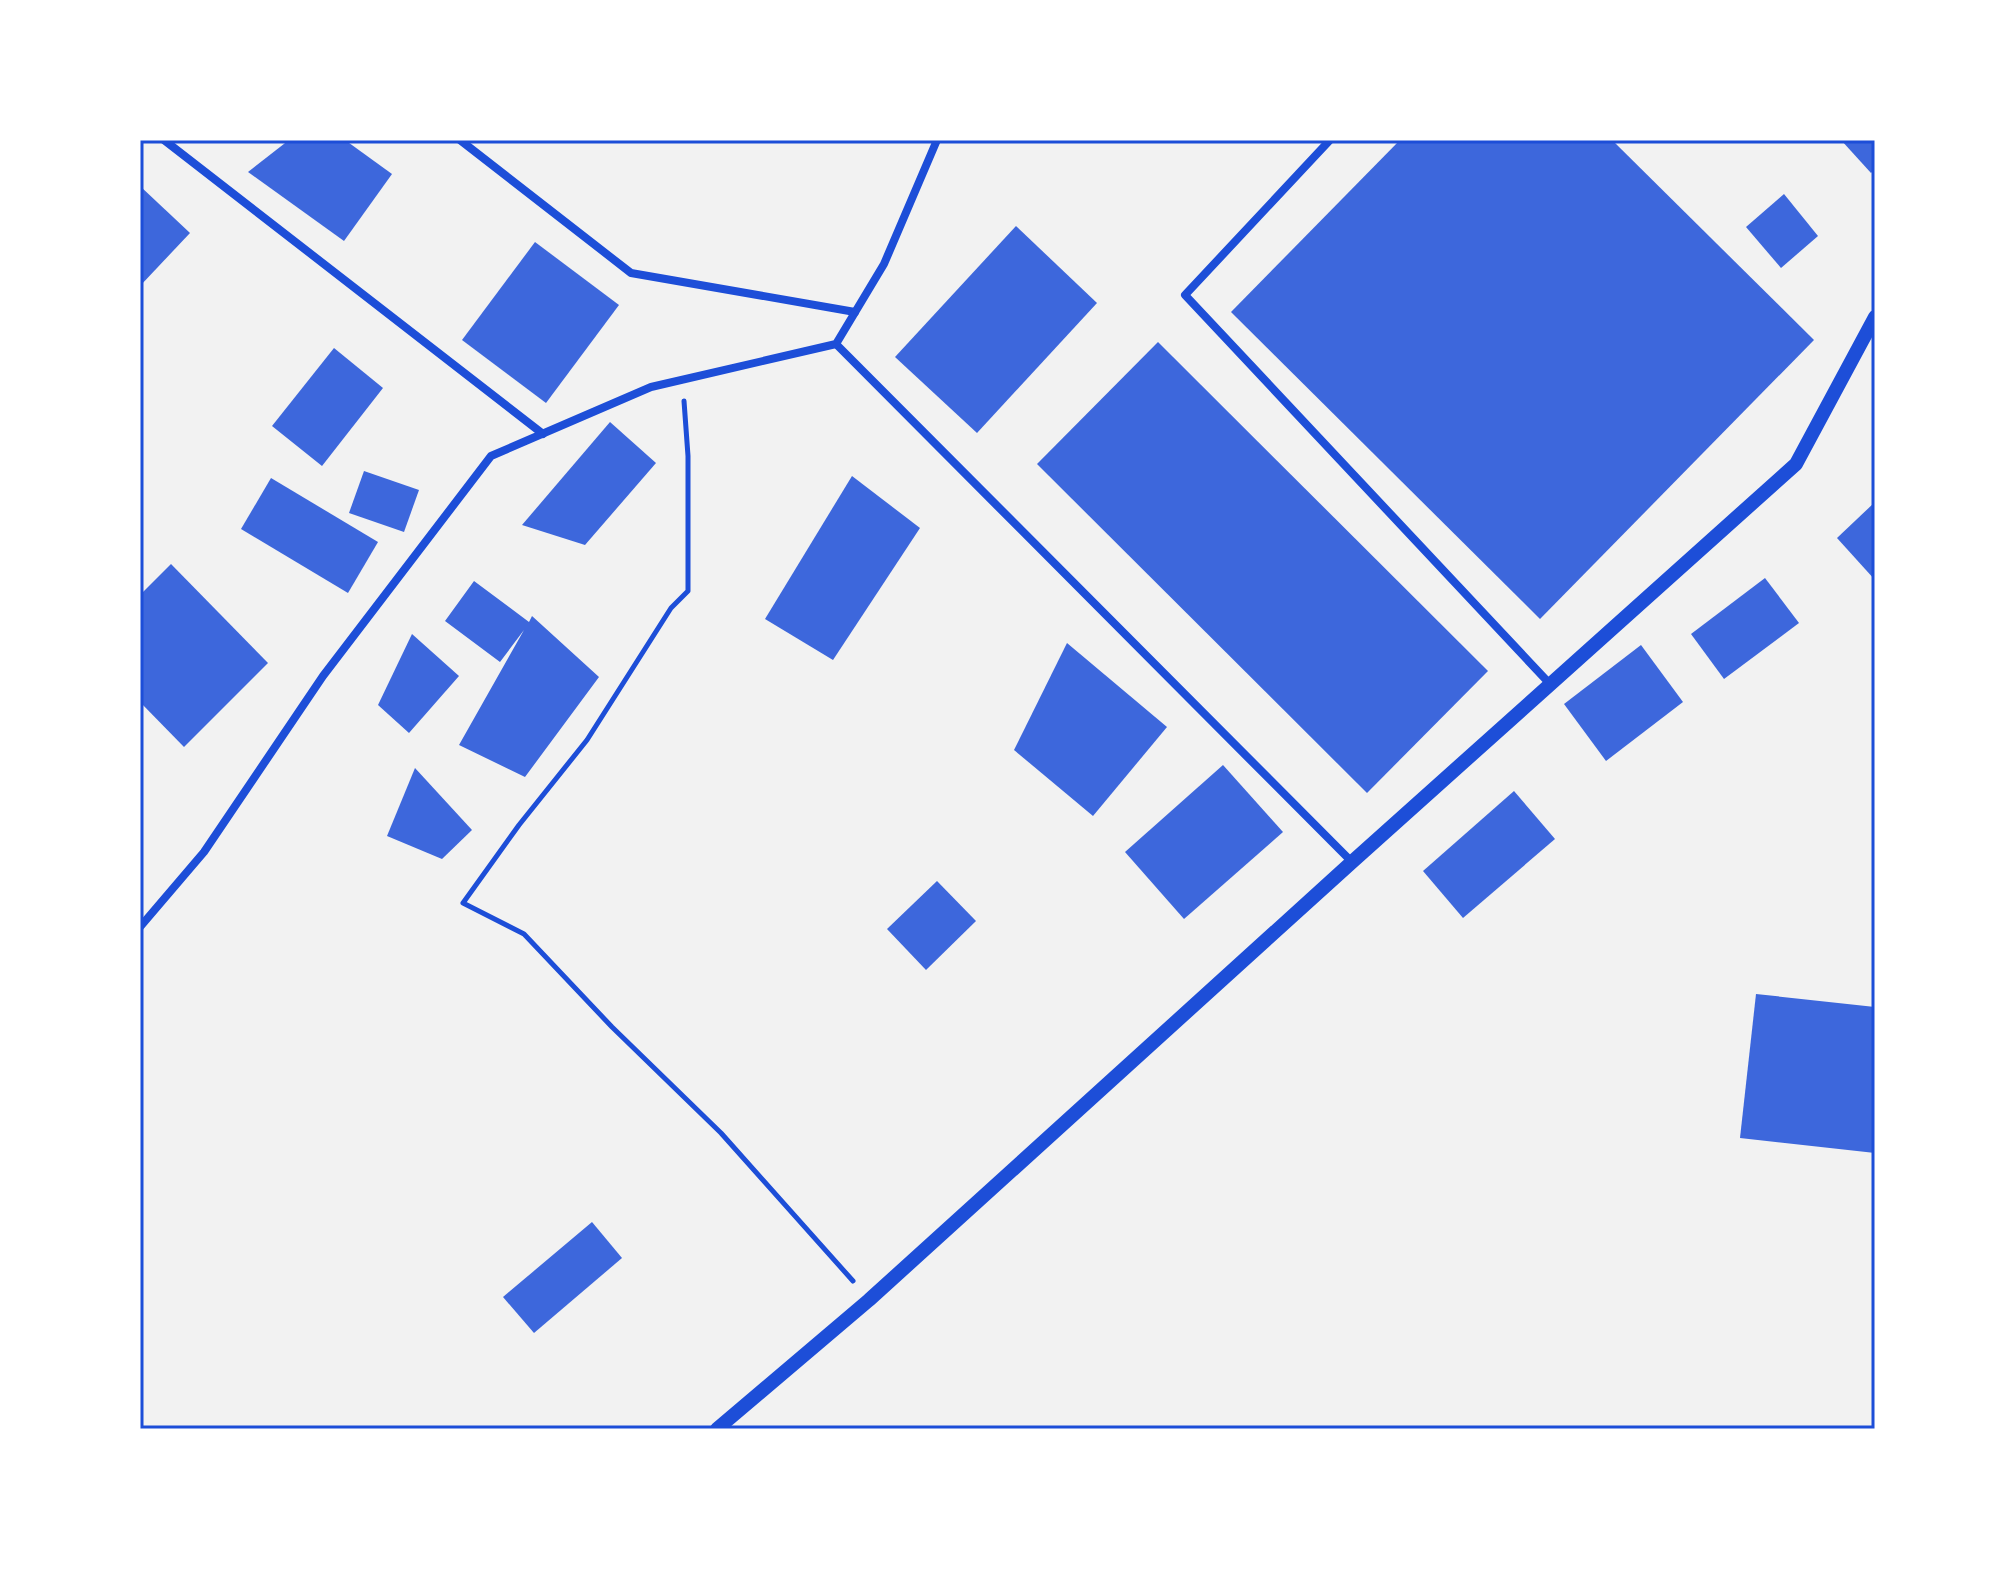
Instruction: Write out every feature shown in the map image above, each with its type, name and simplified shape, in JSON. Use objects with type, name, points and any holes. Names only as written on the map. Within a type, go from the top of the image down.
[{"type":"street","points":[[164,140],[543,434]]},
{"type":"street","points":[[460,140],[631,273],[855,312]]},
{"type":"street","points":[[140,927],[204,852],[323,676],[491,456],[651,387],[836,344],[884,264],[937,140]]},
{"type":"street","points":[[1330,140],[1185,295],[1550,684]]},
{"type":"street","points":[[717,1429],[869,1300],[1796,464],[1875,317]]},
{"type":"street","points":[[836,344],[1352,862]]},
{"type":"path","points":[[683,380],[688,456],[688,591],[671,608],[587,740],[519,825],[463,903],[524,934],[612,1027],[721,1133],[869,1300]]},
{"type":"building","points":[[289,140],[345,140],[392,174],[344,241],[248,172]]},
{"type":"building","points":[[1400,140],[1612,140],[1814,340],[1540,619],[1231,312]]},
{"type":"building","points":[[1841,140],[1875,140],[1875,169],[1871,173]]},
{"type":"building","points":[[140,186],[190,233],[140,286]]},
{"type":"building","points":[[1784,194],[1818,236],[1781,268],[1746,227]]},
{"type":"building","points":[[1016,226],[1097,303],[977,433],[895,357]]},
{"type":"building","points":[[535,242],[619,305],[546,403],[462,340]]},
{"type":"building","points":[[1158,342],[1488,671],[1367,793],[1037,464]]},
{"type":"building","points":[[334,348],[383,388],[322,466],[272,426]]},
{"type":"building","points":[[610,422],[656,463],[585,545],[522,525]]},
{"type":"building","points":[[364,471],[419,490],[404,532],[349,513]]},
{"type":"building","points":[[852,476],[920,528],[833,660],[765,619]]},
{"type":"building","points":[[271,478],[378,542],[348,593],[241,529]]},
{"type":"building","points":[[1875,502],[1875,580],[1837,538]]},
{"type":"building","points":[[171,564],[268,663],[184,747],[140,702],[140,595]]},
{"type":"building","points":[[1765,578],[1799,623],[1724,679],[1691,634]]},
{"type":"building","points":[[474,581],[529,622],[532,616],[599,677],[525,777],[459,745],[524,630],[500,662],[445,621]]},
{"type":"building","points":[[412,634],[459,676],[409,733],[378,705]]},
{"type":"building","points":[[1067,643],[1167,727],[1093,816],[1014,750]]},
{"type":"building","points":[[1641,645],[1683,702],[1606,761],[1564,704]]},
{"type":"building","points":[[1223,765],[1283,832],[1184,919],[1125,852]]},
{"type":"building","points":[[415,768],[472,830],[442,859],[387,836]]},
{"type":"building","points":[[1514,791],[1555,839],[1463,918],[1423,871]]},
{"type":"building","points":[[937,881],[976,921],[926,970],[887,929]]},
{"type":"building","points":[[1756,994],[1875,1007],[1875,1153],[1740,1138]]},
{"type":"building","points":[[592,1222],[622,1258],[534,1333],[503,1297]]}]
